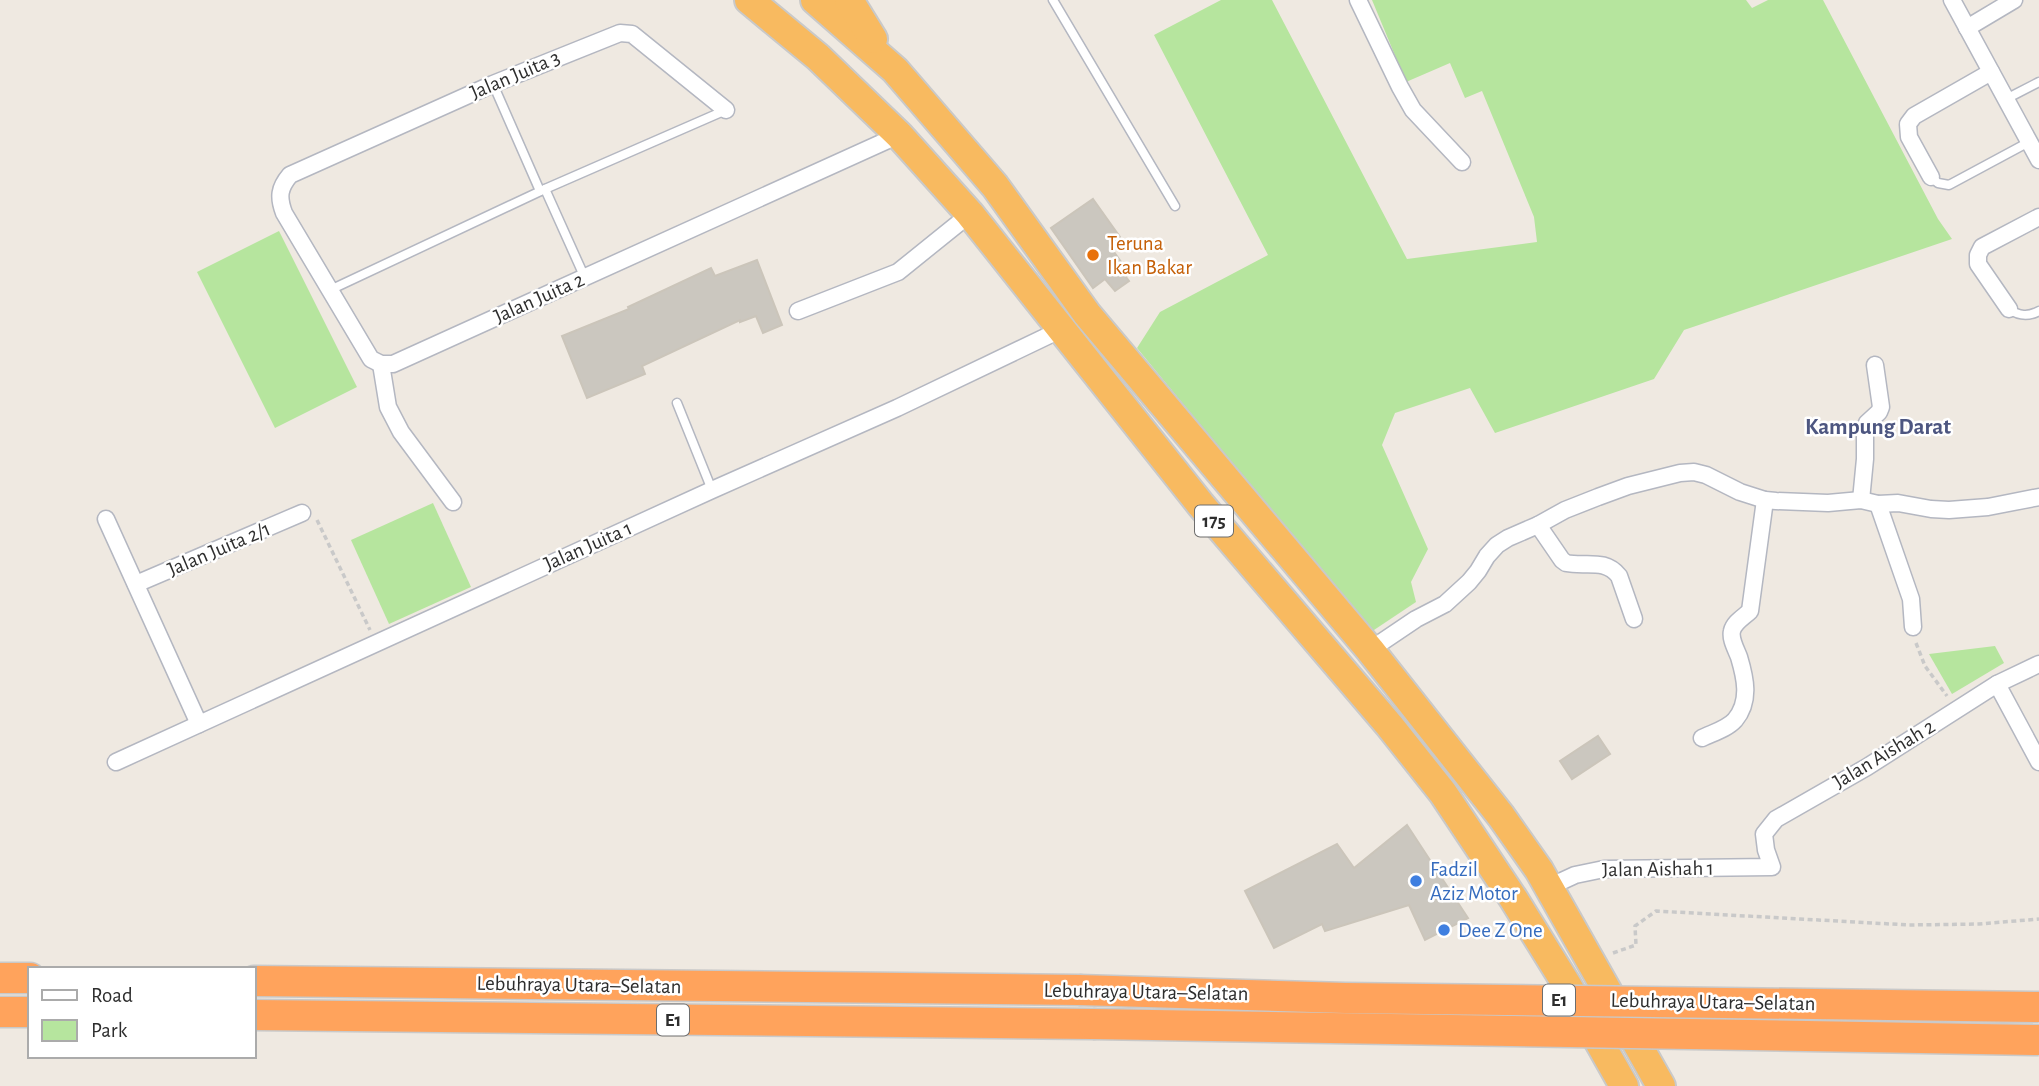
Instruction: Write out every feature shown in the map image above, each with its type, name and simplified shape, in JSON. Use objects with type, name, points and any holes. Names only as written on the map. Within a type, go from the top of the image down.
[{"type":"highway","name":"175","points":[[750,0],[818,57],[899,135],[970,214],[1201,505],[1389,725],[1443,793],[1513,898],[1567,985],[1624,1086]]},
{"type":"highway","name":"175","points":[[815,0],[895,70],[995,186],[1087,314],[1370,650],[1501,816],[1549,887],[1661,1086]]},
{"type":"highway","points":[[849,0],[866,30],[895,70]]},
{"type":"highway","points":[[0,978],[28,978]]},
{"type":"highway","name":"Lebuhraya Utara–Selatan","points":[[256,981],[1079,990],[1345,998],[2039,1007]]},
{"type":"highway","points":[[0,1012],[28,1012]]},
{"type":"highway","name":"Lebuhraya Utara–Selatan","points":[[256,1015],[1093,1024],[2039,1040]]},
{"type":"street","points":[[1358,0],[1413,110],[1462,162]]},
{"type":"street","points":[[1952,0],[2039,160]]},
{"type":"street","points":[[1967,28],[2014,0]]},
{"type":"street","name":"Jalan Juita 3","points":[[330,290],[280,202],[280,192],[290,175],[493,84],[620,33],[632,34],[726,110]]},
{"type":"street","points":[[1931,177],[1909,137],[1908,124],[1914,116],[1991,72]]},
{"type":"street","name":"Jalan Juita 2","points":[[381,365],[393,364],[899,135]]},
{"type":"street","points":[[798,311],[898,272],[970,214]]},
{"type":"street","points":[[2009,309],[1978,264],[1978,255],[1982,247],[2039,217]]},
{"type":"street","points":[[330,290],[370,359],[381,365],[388,407],[401,432],[453,502]]},
{"type":"street","name":"Jalan Juita 1","points":[[116,762],[897,408],[1060,330]]},
{"type":"street","points":[[1861,500],[1866,459],[1865,428],[1881,407],[1875,365]]},
{"type":"street","points":[[1370,650],[1416,619],[1445,604],[1478,572],[1497,545],[1565,509],[1628,486],[1680,473],[1706,475],[1740,492],[1766,500],[1828,503],[1861,500],[1949,510],[1988,507],[2039,497]]},
{"type":"street","points":[[1702,738],[1735,720],[1742,708],[1746,692],[1732,631],[1736,623],[1750,611],[1766,500]]},
{"type":"street","points":[[1878,504],[1911,598],[1913,627]]},
{"type":"street","name":"Jalan Juita 2/1","points":[[136,584],[302,513]]},
{"type":"street","points":[[106,519],[199,724]]},
{"type":"street","points":[[1538,525],[1566,563],[1601,564],[1614,570],[1619,576],[1634,619]]},
{"type":"street","name":"Jalan Aishah 2","points":[[1772,867],[1764,834],[1776,819],[1867,766],[1997,684],[2039,664]]},
{"type":"street","points":[[1997,684],[2039,762]]},
{"type":"street","name":"Jalan Aishah 1","points":[[1549,887],[1575,874],[1604,869],[1772,867]]},
{"type":"lane","points":[[1053,0],[1175,206]]},
{"type":"lane","points":[[2006,99],[2039,82]]},
{"type":"lane","points":[[493,84],[585,278]]},
{"type":"lane","points":[[330,290],[542,190],[726,110]]},
{"type":"lane","points":[[1931,177],[1938,183],[1949,186],[2029,142]]},
{"type":"lane","points":[[2009,309],[2024,316],[2039,311]]},
{"type":"lane","points":[[677,403],[712,490]]},
{"type":"path","points":[[302,513],[312,514],[319,522],[376,644]]},
{"type":"path","points":[[1913,627],[1924,666],[1958,709]]},
{"type":"path","points":[[1592,963],[1636,946],[1635,926],[1657,911],[1909,925],[1979,924],[2039,919]]},
{"type":"green space","points":[[1221,0],[1272,0],[1407,259],[1537,242],[1534,217],[1482,91],[1465,98],[1450,63],[1406,82],[1372,0],[1746,0],[1752,8],[1768,0],[1823,0],[1938,219],[1952,239],[1684,330],[1654,379],[1495,433],[1470,388],[1395,413],[1382,445],[1428,549],[1411,582],[1416,602],[1371,632],[1137,348],[1160,312],[1268,255],[1154,35]]},
{"type":"green space","points":[[279,231],[357,387],[275,428],[197,272]]},
{"type":"green space","points":[[433,503],[471,587],[389,624],[351,540]]},
{"type":"green space","points":[[1995,646],[2004,663],[1952,694],[1929,654]]},
{"type":"building","name":"Teruna Ikan Bakar","points":[[1093,199],[1120,237],[1109,245],[1124,266],[1120,269],[1129,281],[1115,291],[1105,279],[1093,288],[1051,228]]},
{"type":"building","points":[[757,260],[782,325],[763,333],[756,316],[740,320],[642,366],[645,374],[587,398],[562,336],[629,309],[628,307],[711,268],[715,276]]},
{"type":"building","points":[[1598,736],[1610,754],[1572,779],[1560,761]]},
{"type":"building","points":[[1407,825],[1468,918],[1425,940],[1409,905],[1325,931],[1322,924],[1274,948],[1245,891],[1337,844],[1354,868]]},
{"type":"place","name":"Teruna Ikan Bakar","points":[[1093,255]]},
{"type":"place","name":"Fadzil Aziz Motor","points":[[1416,881]]},
{"type":"place","name":"Dee Z One","points":[[1444,930]]},
{"type":"district","name":"Kampung Darat","points":[[1878,427]]}]
